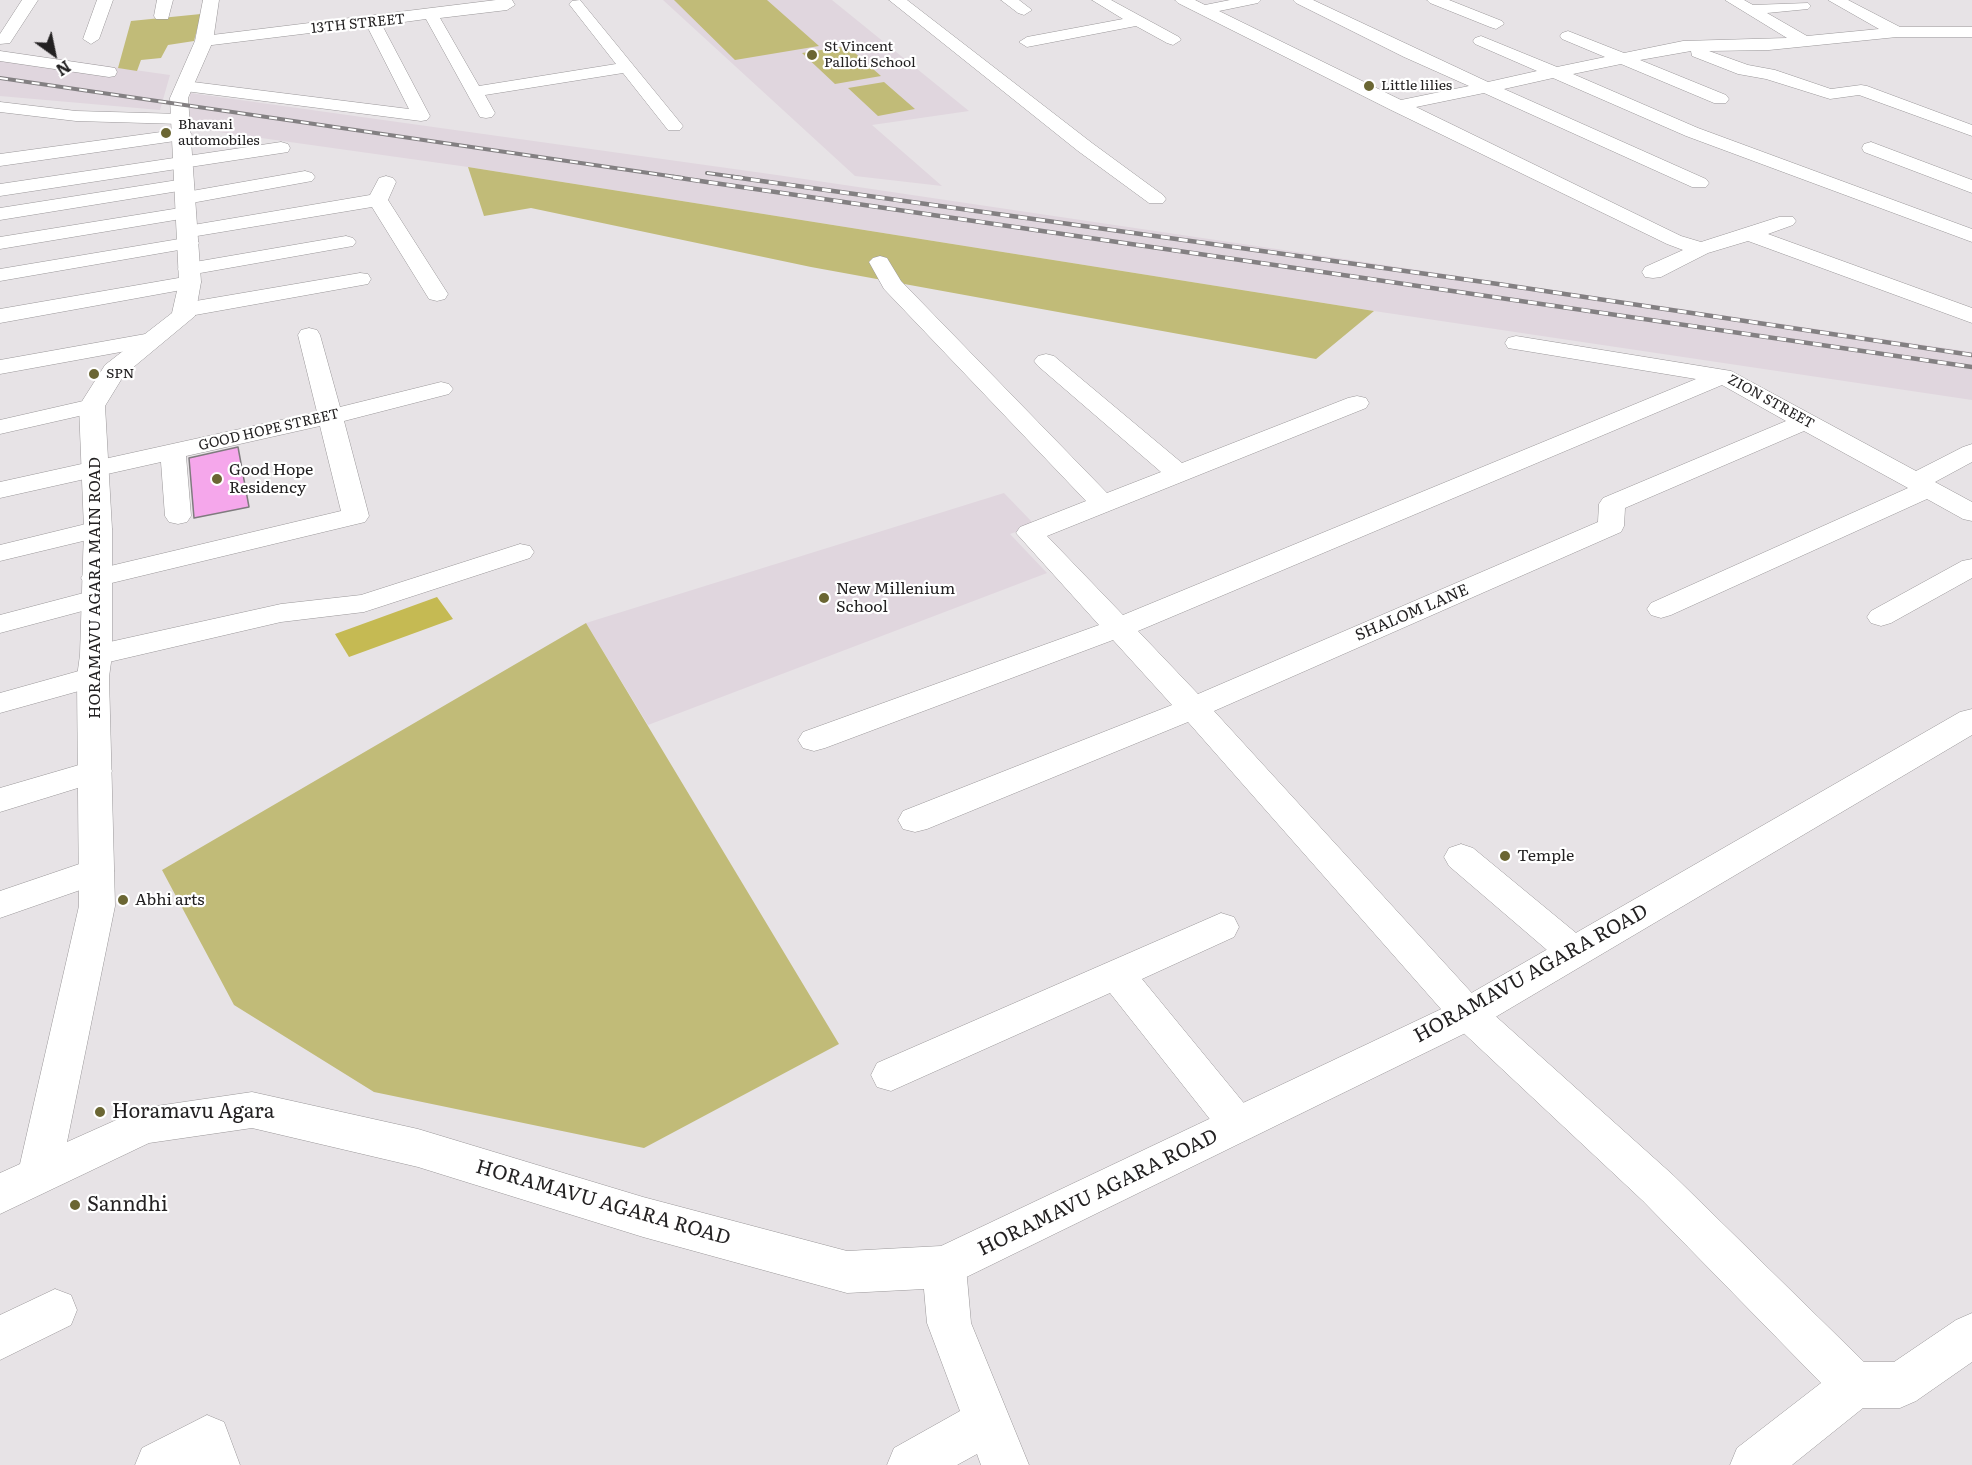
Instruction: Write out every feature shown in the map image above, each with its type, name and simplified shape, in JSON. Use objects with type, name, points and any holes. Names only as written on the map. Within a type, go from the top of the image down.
[{"type":"street","points":[[34,0],[29,0],[2,48],[109,72]]},
{"type":"street","points":[[91,39],[105,0]]},
{"type":"street","points":[[162,16],[165,0]]},
{"type":"street","name":"13TH STREET","points":[[210,21],[370,14],[430,15],[507,5],[504,0]]},
{"type":"street","points":[[897,0],[1085,147],[1156,199]]},
{"type":"street","points":[[1009,0],[1024,10]]},
{"type":"street","points":[[1100,0],[1173,40]]},
{"type":"street","points":[[1183,0],[1664,235],[1701,249]]},
{"type":"street","points":[[1203,10],[1253,0]]},
{"type":"street","points":[[1301,0],[1485,87],[1700,183]]},
{"type":"street","points":[[1436,0],[1496,24]]},
{"type":"street","points":[[1733,0],[1803,41]]},
{"type":"street","points":[[1836,0],[1897,32]]},
{"type":"street","points":[[185,86],[421,116],[370,14],[410,2]]},
{"type":"street","points":[[577,4],[674,126]]},
{"type":"street","points":[[1750,10],[1803,6]]},
{"type":"street","points":[[430,15],[486,113]]},
{"type":"street","points":[[0,427],[92,406],[114,370],[183,316],[186,213],[179,98],[210,21]]},
{"type":"street","points":[[1027,42],[1137,21]]},
{"type":"street","points":[[1397,106],[1683,46],[1769,45],[1897,32],[1972,32]]},
{"type":"street","points":[[1568,36],[1720,99]]},
{"type":"street","points":[[1481,41],[1692,132],[1972,236]]},
{"type":"street","points":[[1683,46],[1744,70],[1769,74],[1830,94],[1861,90],[1972,131]]},
{"type":"street","points":[[474,92],[627,67]]},
{"type":"street","points":[[0,106],[76,116],[186,213],[360,279]]},
{"type":"street","points":[[110,145],[117,124]]},
{"type":"street","points":[[0,160],[54,144],[110,145],[186,213]]},
{"type":"street","points":[[0,316],[186,213],[281,148]]},
{"type":"street","points":[[1871,148],[1972,187]]},
{"type":"street","points":[[0,275],[186,213],[305,177]]},
{"type":"street","points":[[0,190],[186,213],[346,242]]},
{"type":"street","points":[[0,243],[186,213],[382,191],[436,294]]},
{"type":"street","points":[[0,214],[186,213]]},
{"type":"street","points":[[1653,272],[1701,249],[1786,221]]},
{"type":"street","points":[[1749,234],[1972,316]]},
{"type":"street","points":[[880,262],[892,284],[1103,504]]},
{"type":"street","points":[[0,624],[95,589],[356,516],[309,335]]},
{"type":"street","points":[[0,367],[152,340]]},
{"type":"street","name":"ZION STREET","points":[[1516,343],[1723,376],[1972,513]]},
{"type":"street","points":[[1046,361],[1179,474]]},
{"type":"street","points":[[814,740],[1118,628],[1723,376]]},
{"type":"street","name":"GOOD HOPE STREET","points":[[0,490],[329,417],[441,389]]},
{"type":"street","points":[[1357,403],[1030,533],[1193,708],[1468,1014],[1658,1188],[1855,1385]]},
{"type":"street","name":"HORAMAVU AGARA MAIN ROAD","points":[[39,1173],[97,906],[94,666],[98,529],[97,467],[92,406]]},
{"type":"street","name":"SHALOM LANE","points":[[1193,708],[1611,526],[1612,504],[1806,421]]},
{"type":"street","points":[[173,452],[178,516]]},
{"type":"street","points":[[1661,609],[1921,485],[1972,452]]},
{"type":"street","points":[[0,554],[98,529]]},
{"type":"street","points":[[0,703],[94,666],[281,613],[364,603],[520,552]]},
{"type":"street","points":[[1881,617],[1972,567]]},
{"type":"street","points":[[915,820],[1193,708]]},
{"type":"street","name":"HORAMAVU AGARA ROAD","points":[[39,1173],[143,1126],[252,1110],[418,1148],[643,1217],[847,1272],[944,1268],[1468,1014],[1972,720]]},
{"type":"street","points":[[0,800],[96,771]]},
{"type":"street","points":[[1461,857],[1574,952]]},
{"type":"street","points":[[0,904],[97,871]]},
{"type":"street","points":[[891,1075],[1221,927]]},
{"type":"street","points":[[1116,974],[1238,1125]]},
{"type":"street","points":[[0,1194],[39,1173]]},
{"type":"street","points":[[944,1268],[949,1323],[1005,1465]]},
{"type":"street","points":[[0,1338],[55,1310]]},
{"type":"street","points":[[1755,1465],[1855,1385],[1900,1385],[1972,1335]]},
{"type":"street","points":[[911,1465],[988,1421]]},
{"type":"street","points":[[159,1465],[207,1439],[216,1465]]},
{"type":"shaded area","name":"St Vincent Palloti School","points":[[663,0],[832,0],[969,111],[872,125],[942,186],[855,176]]},
{"type":"shaded area","points":[[674,0],[767,0],[819,46],[735,60]]},
{"type":"shaded area","points":[[201,14],[194,41],[168,45],[161,58],[141,60],[137,71],[118,68],[131,21]]},
{"type":"shaded area","points":[[847,46],[881,76],[835,84],[802,53]]},
{"type":"shaded area","points":[[0,51],[170,75],[160,110],[0,96]]},
{"type":"shaded area","points":[[884,82],[915,109],[878,116],[848,88]]},
{"type":"shaded area","points":[[190,93],[777,175],[1972,352],[1972,400],[1374,311],[468,167],[190,128]]},
{"type":"shaded area","points":[[468,167],[1374,311],[1316,359],[811,267],[531,208],[484,216]]},
{"type":"shaded area","name":"New Millenium School","points":[[1004,493],[1035,525],[1010,534],[1047,573],[648,725],[586,623]]},
{"type":"shaded area","points":[[437,597],[453,619],[349,657],[335,634]]},
{"type":"shaded area","points":[[586,623],[839,1044],[644,1148],[374,1092],[234,1005],[162,870]]},
{"type":"building","name":"Good Hope Residency","points":[[238,447],[249,507],[194,518],[189,458]]},
{"type":"railway","points":[[0,78],[683,178]]},
{"type":"railway","points":[[707,173],[743,178]]},
{"type":"railway","points":[[673,177],[1972,367]]},
{"type":"railway","points":[[733,177],[1498,284],[1972,355]]},
{"type":"place","name":"St Vincent Palloti School","points":[[812,55]]},
{"type":"place","name":"Little lilies","points":[[1369,86]]},
{"type":"place","name":"Bhavani automobiles","points":[[166,133]]},
{"type":"place","name":"SPN","points":[[94,374]]},
{"type":"place","name":"Good Hope Residency","points":[[217,479]]},
{"type":"place","name":"New Millenium School","points":[[824,598]]},
{"type":"place","name":"Temple","points":[[1505,856]]},
{"type":"place","name":"Abhi arts","points":[[123,900]]},
{"type":"place","name":"Horamavu Agara","points":[[100,1112]]},
{"type":"place","name":"Sanndhi","points":[[75,1205]]}]
